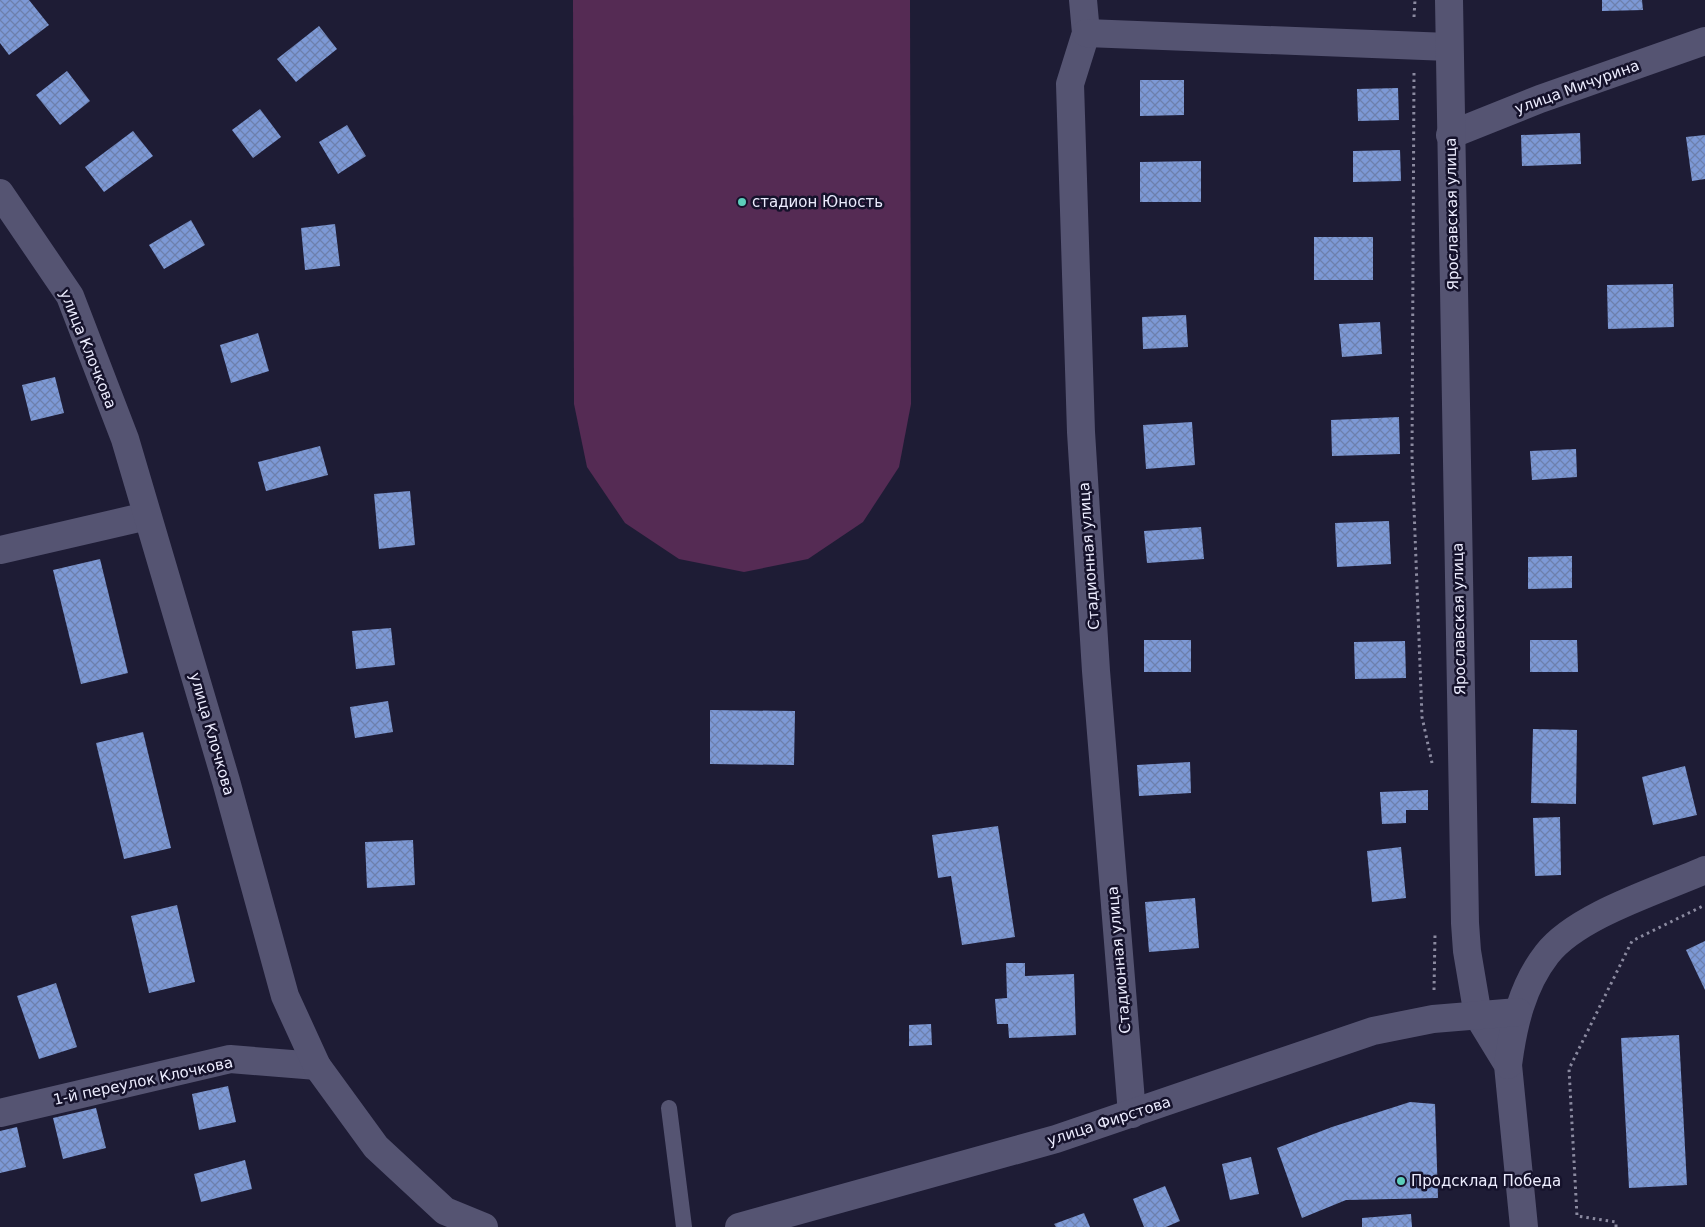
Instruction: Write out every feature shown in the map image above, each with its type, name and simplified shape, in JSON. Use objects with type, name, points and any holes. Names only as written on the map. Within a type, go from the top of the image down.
[{"type":"street","name":"Стадионная улица","points":[[1083,0],[1086,33],[1070,84],[1081,432],[1096,671],[1132,1114]]},
{"type":"street","name":"Ярославская улица","points":[[1449,0],[1465,923],[1467,951],[1478,1016],[1508,1065],[1524,1227]]},
{"type":"street","points":[[1086,33],[1449,47]]},
{"type":"street","name":"улица Мичурина","points":[[1450,135],[1540,99],[1705,41]]},
{"type":"street","name":"улица Клочкова","points":[[0,193],[70,296],[125,439],[226,780],[284,996],[317,1066],[376,1147],[450,1219],[484,1227]]},
{"type":"street","points":[[0,550],[147,516]]},
{"type":"street","points":[[1508,1065],[1518,1012],[1529,984],[1547,953],[1568,935],[1601,914],[1705,870]]},
{"type":"street","name":"улица Фирстова","points":[[739,1227],[1056,1139],[1373,1031],[1433,1019],[1518,1012]]},
{"type":"street","name":"1-й переулок Клочкова","points":[[0,1113],[230,1059],[317,1066]]},
{"type":"lane","points":[[669,1108],[684,1227]]},
{"type":"path","points":[[1414,0],[1412,456],[1422,717],[1432,765]]},
{"type":"path","points":[[1616,1227],[1616,1222],[1577,1216],[1570,1068],[1632,940],[1705,905]]},
{"type":"path","points":[[1433,1019],[1435,931]]},
{"type":"shaded area","name":"стадион Юность","points":[[573,0],[910,0],[911,404],[899,467],[863,522],[808,559],[744,572],[679,559],[625,523],[587,467],[574,404]]},
{"type":"building","points":[[0,0],[29,0],[49,25],[9,55],[0,43]]},
{"type":"building","points":[[1602,0],[1642,0],[1643,10],[1602,11]]},
{"type":"building","points":[[319,26],[337,49],[296,82],[277,59]]},
{"type":"building","points":[[67,71],[90,101],[60,125],[36,95]]},
{"type":"building","points":[[1140,80],[1184,80],[1184,115],[1140,116]]},
{"type":"building","points":[[1398,88],[1399,120],[1358,121],[1357,89]]},
{"type":"building","points":[[260,109],[281,137],[253,158],[232,130]]},
{"type":"building","points":[[347,125],[366,156],[338,174],[319,142]]},
{"type":"building","points":[[133,131],[153,156],[104,192],[85,167]]},
{"type":"building","points":[[1580,133],[1581,164],[1522,166],[1521,135]]},
{"type":"building","points":[[1705,135],[1705,179],[1692,181],[1686,137]]},
{"type":"building","points":[[1400,150],[1401,181],[1353,182],[1353,151]]},
{"type":"building","points":[[1201,161],[1201,202],[1140,202],[1140,162]]},
{"type":"building","points":[[191,220],[205,245],[164,269],[149,245]]},
{"type":"building","points":[[335,224],[340,266],[305,270],[301,228]]},
{"type":"building","points":[[1314,237],[1373,237],[1373,280],[1314,280]]},
{"type":"building","points":[[1673,284],[1674,327],[1608,329],[1607,285]]},
{"type":"building","points":[[1186,315],[1188,347],[1143,349],[1142,317]]},
{"type":"building","points":[[1380,322],[1382,354],[1342,357],[1339,324]]},
{"type":"building","points":[[258,333],[269,371],[231,383],[220,345]]},
{"type":"building","points":[[55,377],[64,413],[31,421],[22,385]]},
{"type":"building","points":[[1399,417],[1400,454],[1332,456],[1331,420]]},
{"type":"building","points":[[1192,422],[1195,465],[1146,469],[1143,425]]},
{"type":"building","points":[[320,446],[328,475],[266,491],[258,462]]},
{"type":"building","points":[[1576,449],[1577,477],[1532,480],[1530,451]]},
{"type":"building","points":[[410,491],[415,545],[379,549],[374,494]]},
{"type":"building","points":[[1389,521],[1391,564],[1337,567],[1335,523]]},
{"type":"building","points":[[1201,527],[1204,559],[1147,563],[1144,531]]},
{"type":"building","points":[[1572,556],[1572,588],[1528,589],[1528,557]]},
{"type":"building","points":[[100,559],[128,673],[81,684],[53,570]]},
{"type":"building","points":[[391,628],[395,665],[356,669],[352,631]]},
{"type":"building","points":[[1144,640],[1191,640],[1191,672],[1144,672]]},
{"type":"building","points":[[1530,640],[1577,640],[1578,672],[1530,672]]},
{"type":"building","points":[[1405,641],[1406,678],[1355,679],[1354,642]]},
{"type":"building","points":[[388,701],[393,732],[355,738],[350,707]]},
{"type":"building","points":[[710,710],[795,711],[794,765],[710,764]]},
{"type":"building","points":[[1533,729],[1577,730],[1576,804],[1531,803]]},
{"type":"building","points":[[143,732],[171,848],[124,859],[96,743]]},
{"type":"building","points":[[1190,762],[1191,793],[1139,796],[1137,765]]},
{"type":"building","points":[[1685,766],[1697,815],[1653,825],[1642,777]]},
{"type":"building","points":[[1428,790],[1428,810],[1406,810],[1406,823],[1382,824],[1380,792]]},
{"type":"building","points":[[1560,817],[1561,875],[1535,876],[1533,818]]},
{"type":"building","points":[[998,826],[1015,937],[962,945],[951,876],[938,878],[932,835]]},
{"type":"building","points":[[413,840],[415,885],[367,888],[365,842]]},
{"type":"building","points":[[1401,847],[1406,898],[1372,902],[1367,851]]},
{"type":"building","points":[[1195,898],[1199,948],[1149,952],[1145,902]]},
{"type":"building","points":[[177,905],[195,982],[149,993],[131,916]]},
{"type":"building","points":[[1705,941],[1705,990],[1686,950]]},
{"type":"building","points":[[1006,963],[1025,963],[1025,976],[1074,974],[1076,1035],[1009,1038],[1008,1024],[997,1024],[995,999],[1007,998]]},
{"type":"building","points":[[56,983],[77,1047],[39,1059],[17,996]]},
{"type":"building","points":[[931,1024],[932,1045],[909,1046],[909,1025]]},
{"type":"building","points":[[1679,1035],[1687,1185],[1629,1188],[1621,1038]]},
{"type":"building","points":[[228,1086],[236,1122],[199,1130],[192,1094]]},
{"type":"building","points":[[1410,1102],[1435,1104],[1438,1198],[1346,1200],[1302,1218],[1277,1148],[1332,1127]]},
{"type":"building","points":[[96,1108],[106,1148],[63,1159],[53,1118]]},
{"type":"building","points":[[17,1127],[26,1167],[0,1173],[0,1131]]},
{"type":"building","points":[[1251,1157],[1259,1194],[1230,1200],[1222,1164]]},
{"type":"building","points":[[245,1160],[252,1189],[201,1202],[194,1174]]},
{"type":"building","points":[[1165,1186],[1180,1221],[1166,1227],[1144,1227],[1133,1199]]},
{"type":"building","points":[[1084,1213],[1090,1227],[1056,1227],[1054,1224]]},
{"type":"building","points":[[1411,1214],[1412,1227],[1362,1227],[1362,1218]]},
{"type":"place","name":"стадион Юность","points":[[742,202]]},
{"type":"place","name":"Продсклад Победа","points":[[1401,1181]]}]
